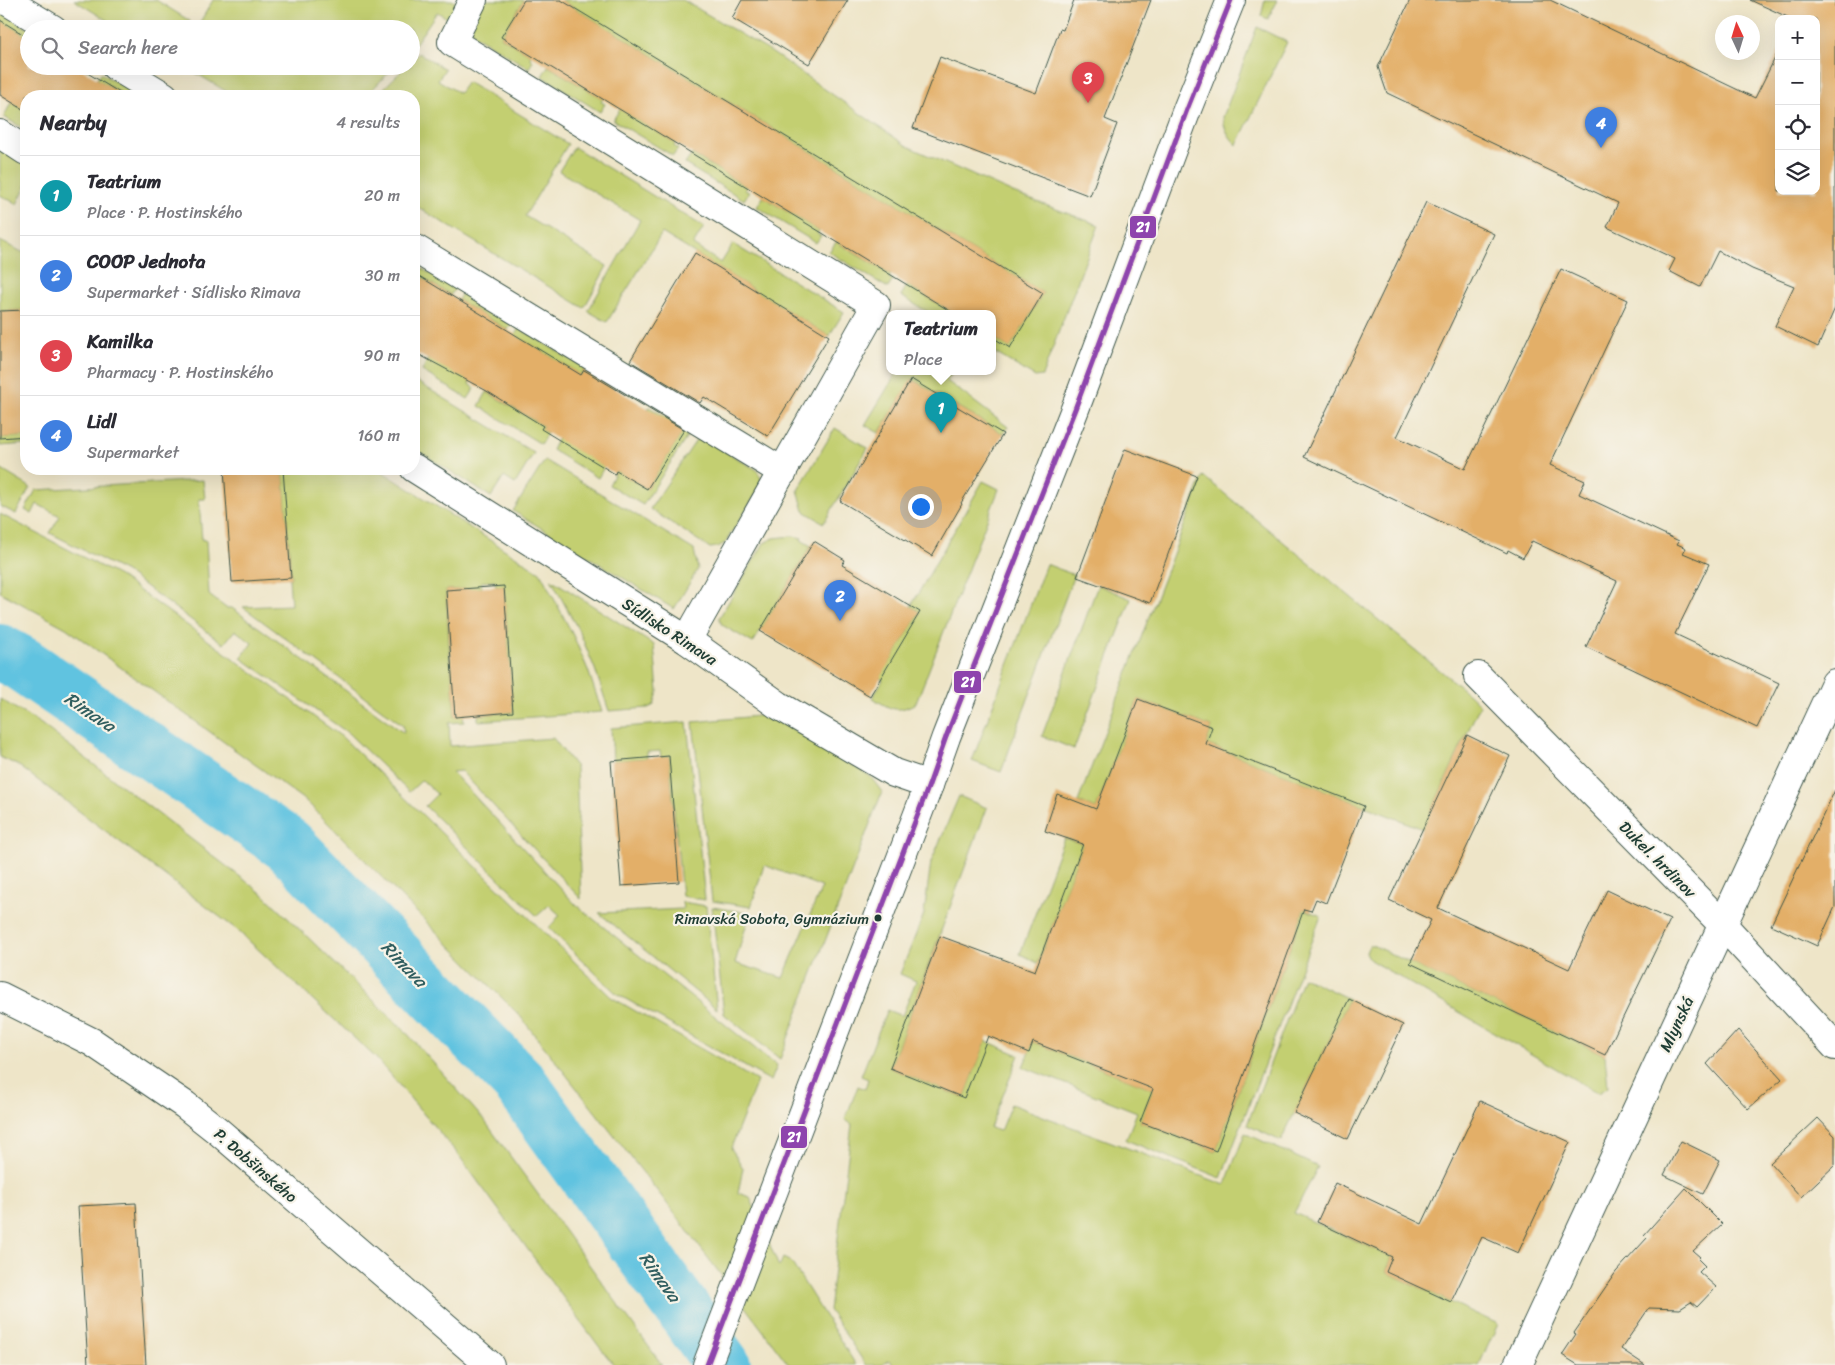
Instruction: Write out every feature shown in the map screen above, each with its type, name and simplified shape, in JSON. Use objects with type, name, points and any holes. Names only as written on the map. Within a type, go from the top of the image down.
[{"type":"street","points":[[6,0],[38,20]]},
{"type":"street","points":[[472,0],[452,42],[876,305],[687,640]]},
{"type":"street","points":[[707,1365],[946,737],[1075,409],[1230,0]]},
{"type":"street","points":[[130,75],[154,90]]},
{"type":"street","points":[[0,134],[20,146]]},
{"type":"street","points":[[420,252],[783,472]]},
{"type":"street","name":"Sídlisko Rimava","points":[[420,472],[687,640],[778,705],[894,773],[929,785]]},
{"type":"street","name":"Dukel. hrdinov","points":[[1478,676],[1722,924],[1835,1046]]},
{"type":"street","name":"Mlynská","points":[[1518,1365],[1835,683]]},
{"type":"street","name":"P. Dobšinského","points":[[0,996],[92,1042],[185,1105],[218,1131],[490,1365]]},
{"type":"green space","points":[[74,0],[156,0],[188,20],[106,20]]},
{"type":"green space","points":[[213,0],[452,0],[458,4],[449,19],[437,12],[420,37],[420,20],[201,20]]},
{"type":"green space","points":[[482,0],[524,0],[501,37],[531,55],[530,58],[533,61],[529,68],[474,35],[471,28]]},
{"type":"green space","points":[[561,0],[683,0],[771,52],[907,146],[1013,193],[1099,225],[1042,376],[1035,377],[996,353],[996,339],[1010,348],[1043,293]]},
{"type":"green space","points":[[1265,0],[1277,0],[1268,19],[1261,16]]},
{"type":"green space","points":[[0,11],[20,23],[20,32],[0,20]]},
{"type":"green space","points":[[1257,27],[1287,42],[1237,145],[1227,132],[1223,117]]},
{"type":"green space","points":[[420,54],[445,69],[438,80],[459,93],[467,82],[568,144],[525,216],[607,266],[584,308],[420,209],[420,90],[382,90],[397,75],[420,75]]},
{"type":"green space","points":[[548,66],[603,99],[601,102],[605,104],[600,112],[542,76]]},
{"type":"green space","points":[[100,75],[104,75],[130,90],[115,90],[97,79]]},
{"type":"green space","points":[[199,75],[386,75],[372,90],[224,90]]},
{"type":"green space","points":[[11,102],[20,107],[20,126],[4,117]]},
{"type":"green space","points":[[620,109],[675,143],[674,146],[678,149],[673,156],[613,120]]},
{"type":"green space","points":[[0,145],[20,157],[20,198],[17,204],[0,195]]},
{"type":"green space","points":[[574,147],[704,227],[693,245],[721,263],[733,244],[844,312],[829,336],[662,233],[607,322],[588,311],[640,220],[559,171]]},
{"type":"green space","points":[[692,154],[747,187],[745,190],[749,192],[744,200],[685,164]]},
{"type":"green space","points":[[763,197],[819,231],[817,234],[821,236],[816,243],[757,207]]},
{"type":"green space","points":[[0,241],[20,251],[20,310],[0,311]]},
{"type":"green space","points":[[836,242],[891,275],[889,278],[893,280],[888,288],[829,252]]},
{"type":"green space","points":[[420,268],[455,288],[451,295],[420,277]]},
{"type":"green space","points":[[907,285],[948,310],[924,310],[901,296]]},
{"type":"green space","points":[[462,293],[512,323],[508,330],[458,300]]},
{"type":"green space","points":[[519,328],[585,368],[581,375],[515,335]]},
{"type":"green space","points":[[429,356],[470,381],[469,384],[475,388],[468,399],[422,371]]},
{"type":"green space","points":[[895,375],[951,375],[947,381],[1008,427],[1003,434],[912,379],[879,433],[865,425]]},
{"type":"green space","points":[[420,384],[534,453],[515,484],[504,477],[491,497],[420,452]]},
{"type":"green space","points":[[487,392],[543,426],[541,429],[547,433],[541,444],[479,406]]},
{"type":"green space","points":[[649,407],[685,428],[687,437],[643,505],[609,485],[616,471],[647,489],[680,436],[645,414]]},
{"type":"green space","points":[[835,428],[868,448],[824,523],[804,511],[798,490]]},
{"type":"green space","points":[[20,436],[20,444],[0,446],[0,438]]},
{"type":"green space","points":[[559,436],[604,467],[598,478],[552,450]]},
{"type":"green space","points":[[699,436],[757,470],[763,483],[725,543],[718,547],[710,548],[650,509]]},
{"type":"green space","points":[[545,460],[694,550],[698,569],[674,609],[513,511]]},
{"type":"green space","points":[[0,469],[30,487],[16,514],[0,506]]},
{"type":"green space","points":[[283,475],[387,475],[540,572],[572,633],[588,670],[602,712],[478,721],[478,715],[513,712],[504,586],[496,587],[495,581],[481,582],[482,588],[446,590],[455,717],[463,715],[464,722],[449,723],[450,746],[553,738],[576,767],[581,899],[461,771],[452,772],[576,905],[777,1066],[771,1081],[617,994],[549,928],[560,915],[549,905],[537,916],[425,806],[437,794],[422,780],[409,792],[348,733],[241,658],[252,643],[235,630],[224,644],[126,572],[50,533],[60,516],[37,504],[32,514],[25,510],[36,490],[203,480],[205,499],[199,499],[202,540],[206,540],[209,595],[226,608],[232,608],[404,733],[403,725],[243,607],[291,605],[289,578],[291,578]]},
{"type":"green space","points":[[1203,476],[1480,705],[1423,829],[1206,744],[1212,727],[1138,699],[1096,809],[1078,802]]},
{"type":"green space","points":[[983,481],[999,489],[916,703],[898,709],[889,707],[872,698],[883,680],[880,678],[920,612],[911,606]]},
{"type":"green space","points":[[0,514],[119,576],[342,737],[611,997],[757,1081],[731,1148],[743,1168],[738,1193],[750,1197],[779,1267],[783,1258],[791,1262],[856,1365],[789,1365],[662,1197],[520,1016],[307,802],[66,628],[0,592]]},
{"type":"green space","points":[[793,536],[802,538],[801,540],[811,546],[753,643],[722,625],[719,618],[764,543],[774,538]]},
{"type":"green space","points":[[1046,564],[1074,575],[1001,772],[972,761]]},
{"type":"green space","points":[[551,579],[654,645],[658,692],[654,705],[648,708],[609,711],[595,669],[580,633]]},
{"type":"green space","points":[[1098,585],[1131,599],[1074,749],[1042,736]]},
{"type":"green space","points":[[0,699],[41,724],[264,895],[404,1030],[484,1120],[662,1365],[614,1365],[457,1153],[375,1057],[236,929],[19,766],[0,757]]},
{"type":"green space","points":[[769,715],[870,776],[882,792],[780,1059],[724,1014],[712,907],[750,913],[735,963],[783,978],[822,887],[764,865],[751,907],[712,901],[693,722]]},
{"type":"green space","points":[[687,722],[705,900],[682,896],[669,756],[661,757],[660,751],[647,752],[647,758],[613,761],[611,728]]},
{"type":"green space","points":[[959,796],[987,808],[890,1068],[964,1098],[986,1041],[1019,1055],[990,1128],[1000,1131],[1011,1104],[1225,1185],[1245,1133],[1318,1167],[1294,1213],[1392,1257],[1386,1272],[1498,1324],[1479,1365],[893,1365],[890,1360],[882,1365],[866,1365],[829,1310],[852,1124],[845,1120],[858,1086],[865,1089],[868,1079],[861,1076],[887,1010],[902,1016],[916,981],[900,974],[924,914],[931,862]]},
{"type":"green space","points":[[1064,838],[1083,844],[1038,963],[1020,954]]},
{"type":"green space","points":[[682,902],[706,906],[717,1009],[599,913],[683,909]]},
{"type":"green space","points":[[1304,909],[1321,916],[1221,1178],[1126,1140],[1137,1112],[1023,1067],[1033,1042],[1153,1089],[1140,1122],[1216,1151]]},
{"type":"green space","points":[[1370,944],[1605,1055],[1608,1087],[1598,1093],[1370,960],[1366,952]]},
{"type":"green space","points":[[1303,977],[1349,999],[1281,1141],[1247,1125]]},
{"type":"building","points":[[524,0],[561,0],[1043,293],[1010,348],[996,339],[996,310],[948,310],[501,37]]},
{"type":"building","points":[[742,0],[848,0],[809,64],[732,18]]},
{"type":"building","points":[[1074,0],[1151,0],[1105,119],[1117,124],[1090,196],[913,128],[940,57],[1036,93],[1060,29],[1063,30]]},
{"type":"building","points":[[1410,0],[1550,0],[1755,98],[1775,58],[1775,195],[1820,195],[1820,15],[1783,15],[1750,0],[1835,0],[1835,308],[1818,347],[1775,326],[1794,286],[1752,269],[1718,251],[1700,287],[1669,271],[1675,259],[1607,227],[1618,203],[1387,93],[1378,67]]},
{"type":"building","points":[[0,20],[20,32],[20,75],[91,75],[115,90],[20,90],[20,107],[0,95]]},
{"type":"building","points":[[1426,202],[1494,234],[1397,437],[1465,469],[1561,269],[1628,300],[1550,465],[1585,481],[1579,494],[1679,541],[1677,544],[1686,548],[1683,553],[1709,564],[1675,634],[1779,683],[1757,728],[1586,647],[1617,581],[1532,541],[1523,558],[1508,550],[1507,553],[1304,457]]},
{"type":"building","points":[[695,253],[829,336],[768,436],[704,397],[700,403],[630,361]]},
{"type":"building","points":[[420,277],[581,375],[584,370],[684,430],[647,489],[616,471],[615,474],[541,429],[543,426],[485,390],[420,355]]},
{"type":"building","points":[[20,310],[20,436],[0,438],[0,311]]},
{"type":"building","points":[[911,379],[1003,434],[961,503],[932,556],[840,501]]},
{"type":"building","points":[[1125,449],[1197,476],[1150,603],[1077,577]]},
{"type":"building","points":[[224,475],[283,475],[291,578],[232,582]]},
{"type":"building","points":[[814,541],[845,560],[842,565],[920,612],[870,696],[760,631]]},
{"type":"building","points":[[504,586],[513,712],[455,717],[446,590]]},
{"type":"building","points":[[1138,699],[1212,727],[1206,744],[1364,806],[1326,903],[1316,899],[1311,911],[1304,909],[1216,1151],[1140,1122],[1153,1089],[1033,1042],[1029,1053],[988,1036],[964,1098],[890,1068],[940,936],[1035,971],[1083,844],[1045,831],[1057,794],[1096,809]]},
{"type":"building","points":[[1467,735],[1510,756],[1438,908],[1569,969],[1607,890],[1670,920],[1605,1055],[1410,963],[1431,920],[1389,900]]},
{"type":"building","points":[[669,756],[679,882],[621,886],[611,761]]},
{"type":"building","points":[[1835,790],[1835,907],[1817,946],[1771,925]]},
{"type":"building","points":[[1349,999],[1403,1025],[1348,1139],[1294,1113]]},
{"type":"building","points":[[1738,1030],[1782,1079],[1748,1109],[1707,1064]]},
{"type":"building","points":[[1480,1101],[1570,1142],[1518,1253],[1482,1237],[1451,1302],[1386,1272],[1392,1257],[1317,1222],[1335,1183],[1422,1224]]},
{"type":"building","points":[[1818,1118],[1835,1136],[1835,1165],[1801,1197],[1770,1163]]},
{"type":"building","points":[[1681,1141],[1720,1160],[1703,1194],[1664,1175]]},
{"type":"building","points":[[1686,1188],[1722,1224],[1693,1251],[1700,1257],[1698,1259],[1705,1266],[1699,1272],[1716,1287],[1697,1307],[1691,1302],[1680,1309],[1649,1308],[1621,1349],[1645,1365],[1578,1365],[1562,1355],[1576,1334],[1574,1333],[1616,1272],[1647,1238],[1644,1235]]},
{"type":"building","points":[[136,1203],[146,1365],[88,1365],[78,1206]]},
{"type":"waterway","name":"Rimava","points":[[0,652],[22,664],[288,845],[519,1082],[723,1365]]},
{"type":"transit line","name":"21","points":[[707,1365],[946,737],[1075,409],[1188,107],[1231,0]]},
{"type":"place","name":"Kamilka","points":[[1088,103]]},
{"type":"place","name":"Lidl","points":[[1601,148]]},
{"type":"place","name":"Teatrium","points":[[941,433]]},
{"type":"place","name":"COOP Jednota","points":[[840,621]]},
{"type":"place","name":"Rimavská Sobota, Gymnázium","points":[[878,918]]}]
